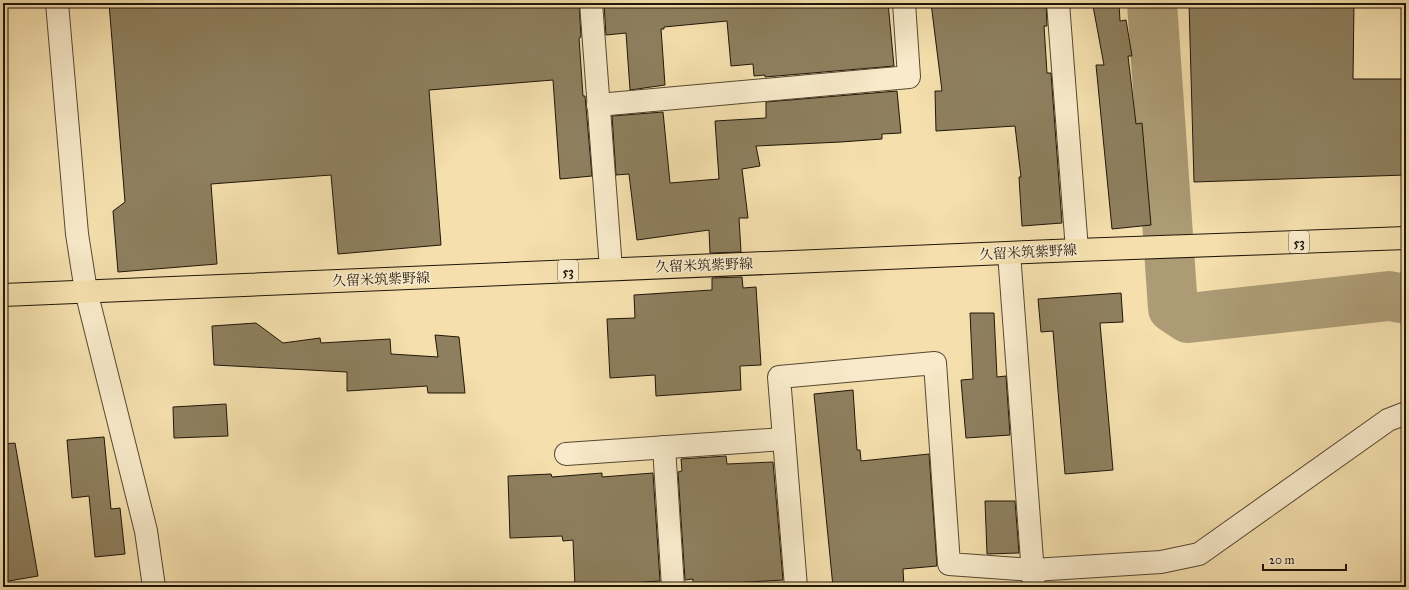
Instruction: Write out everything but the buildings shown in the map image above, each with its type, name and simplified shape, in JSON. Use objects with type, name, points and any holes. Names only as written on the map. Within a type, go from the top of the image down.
[{"type":"main road","name":"久留米筑紫野線","points":[[3,295],[1077,250],[1406,238]]},
{"type":"street","points":[[57,3],[77,234],[86,291],[146,531],[154,587]]},
{"type":"street","points":[[590,3],[611,269]]},
{"type":"street","points":[[598,105],[909,77],[904,3]]},
{"type":"street","points":[[1058,3],[1077,250]]},
{"type":"street","points":[[1009,253],[1033,578]]},
{"type":"street","points":[[796,587],[779,377],[935,363],[949,564],[1033,578],[1160,562],[1199,554],[1388,420],[1406,413]]},
{"type":"street","points":[[566,454],[784,439]]},
{"type":"street","points":[[664,448],[673,587]]},
{"type":"waterway","points":[[1152,3],[1173,308],[1188,318],[1389,296],[1406,299]]}]
